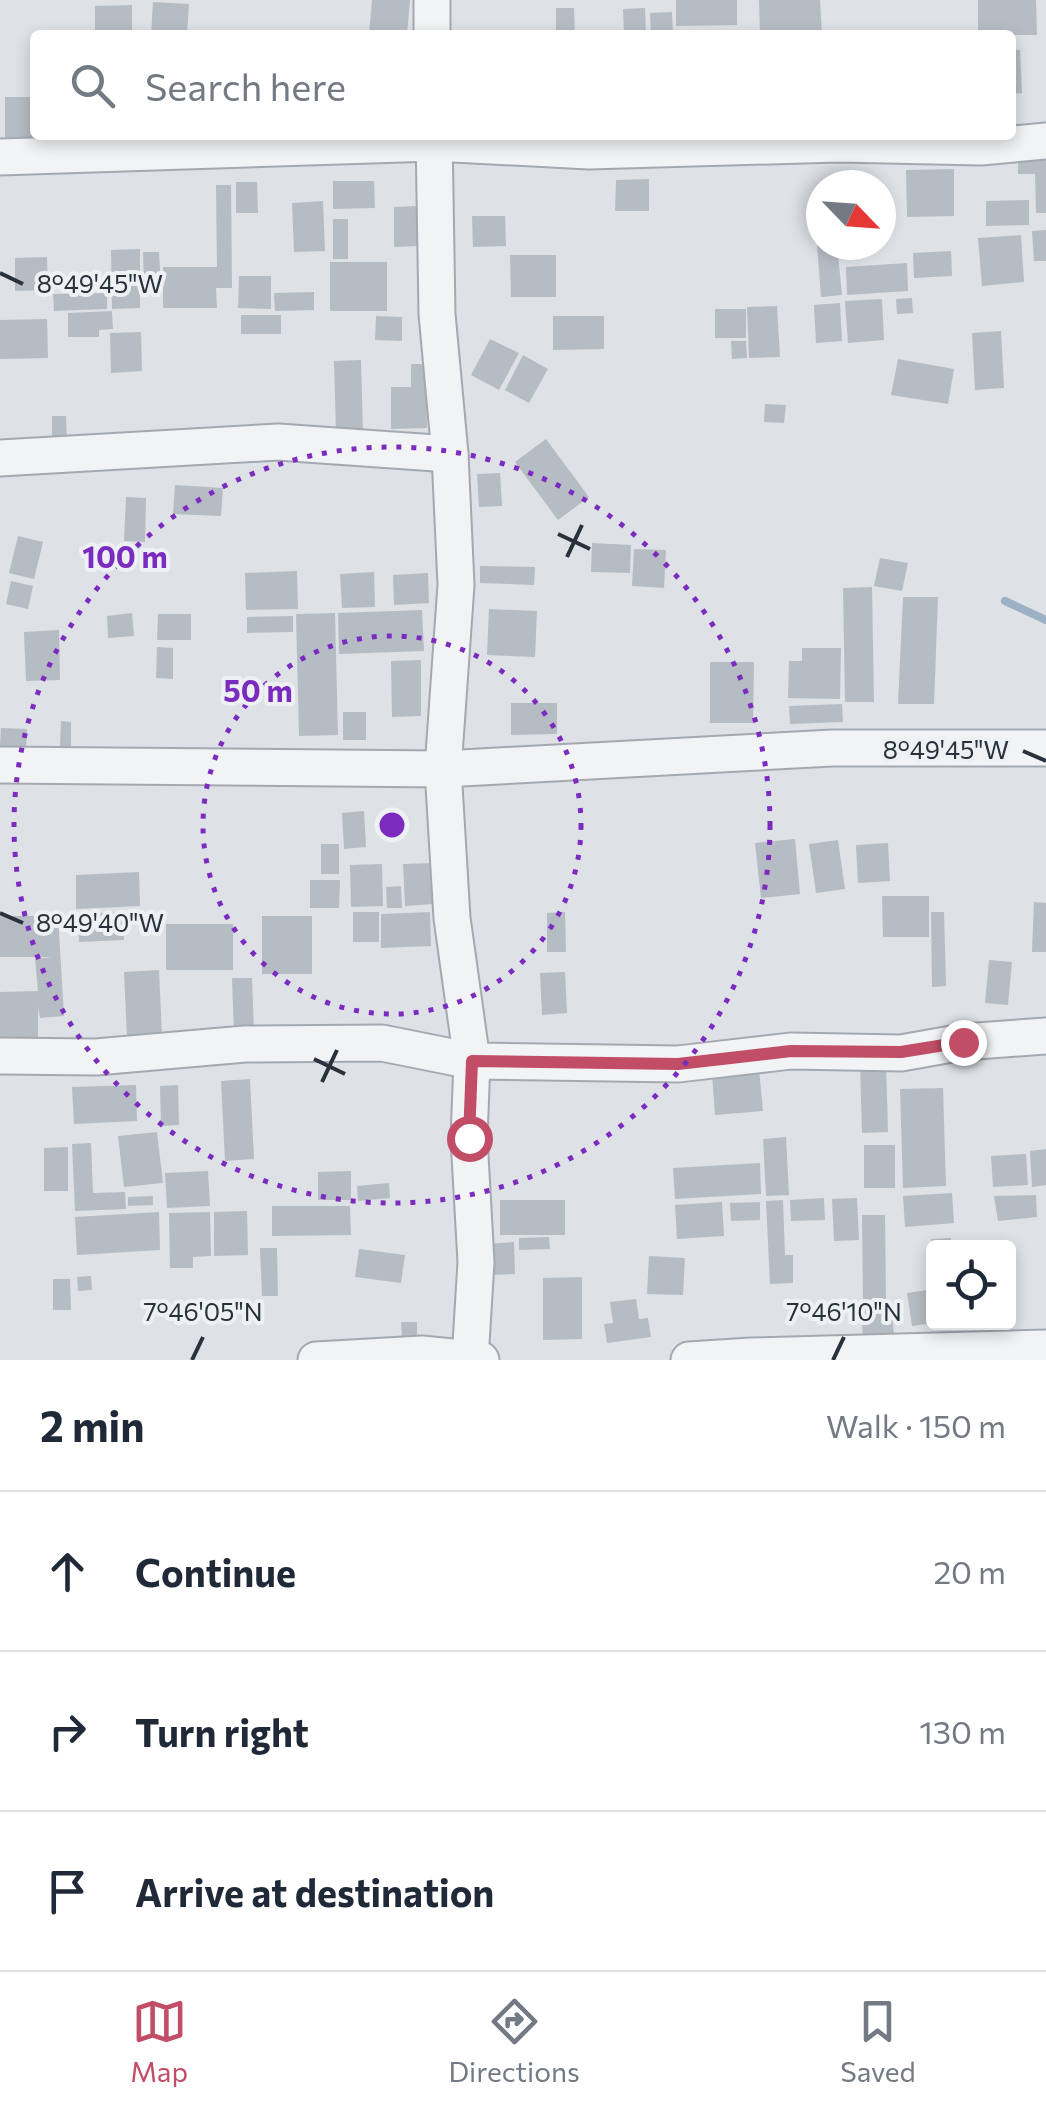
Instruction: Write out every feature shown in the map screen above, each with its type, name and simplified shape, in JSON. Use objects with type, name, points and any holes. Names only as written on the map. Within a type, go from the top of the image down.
[{"type":"street","points":[[432,0],[432,30]]},
{"type":"street","points":[[0,157],[410,140]]},
{"type":"street","points":[[316,1360],[422,1354],[473,1360],[476,1262],[469,1138],[472,1061],[452,918],[443,769],[456,585],[450,454],[437,314],[434,140]]},
{"type":"street","points":[[447,140],[589,151],[838,144],[980,148],[1046,141]]},
{"type":"street","points":[[0,458],[278,442],[450,454]]},
{"type":"street","points":[[0,764],[443,769],[832,748],[1046,748]]},
{"type":"street","points":[[0,1056],[96,1057],[245,1044],[382,1043],[472,1061],[678,1064],[791,1051],[901,1052],[963,1042],[1046,1036]]},
{"type":"street","points":[[689,1360],[1046,1348]]},
{"type":"building","points":[[372,0],[410,0],[407,30],[369,30]]},
{"type":"building","points":[[676,0],[737,0],[737,25],[676,26]]},
{"type":"building","points":[[759,0],[820,0],[822,30],[760,30]]},
{"type":"building","points":[[978,0],[1036,0],[1037,35],[1016,35],[1016,30],[978,30]]},
{"type":"building","points":[[153,2],[189,4],[187,30],[151,30]]},
{"type":"building","points":[[132,5],[132,30],[95,30],[95,6]]},
{"type":"building","points":[[556,8],[574,8],[575,30],[556,30]]},
{"type":"building","points":[[645,8],[646,30],[624,30],[623,9]]},
{"type":"building","points":[[672,12],[673,30],[651,30],[650,13]]},
{"type":"building","points":[[1016,50],[1020,50],[1022,93],[1016,94]]},
{"type":"building","points":[[5,97],[30,97],[30,140],[5,140]]},
{"type":"building","points":[[1018,160],[1046,160],[1046,213],[1036,213],[1035,174],[1018,174]]},
{"type":"building","points":[[954,169],[954,216],[907,217],[906,170]]},
{"type":"building","points":[[649,179],[649,211],[615,211],[616,180]]},
{"type":"building","points":[[333,181],[374,181],[375,208],[333,209]]},
{"type":"building","points":[[236,182],[257,182],[258,213],[236,213]]},
{"type":"building","points":[[216,185],[231,185],[232,288],[216,288],[217,308],[163,308],[163,267],[217,267]]},
{"type":"building","points":[[1029,200],[1029,225],[986,226],[986,201]]},
{"type":"building","points":[[323,201],[325,251],[294,252],[292,203]]},
{"type":"building","points":[[418,206],[419,246],[394,247],[394,207]]},
{"type":"building","points":[[472,216],[505,216],[506,246],[473,247]]},
{"type":"building","points":[[333,219],[348,219],[348,259],[333,259]]},
{"type":"building","points":[[1046,230],[1046,261],[1034,261],[1032,231]]},
{"type":"building","points":[[1021,235],[1024,282],[982,286],[978,238]]},
{"type":"building","points":[[140,249],[140,308],[112,309],[111,250]]},
{"type":"building","points":[[951,251],[952,276],[914,278],[913,253]]},
{"type":"building","points":[[143,252],[159,252],[161,287],[144,288]]},
{"type":"building","points":[[510,255],[556,255],[556,297],[511,297]]},
{"type":"building","points":[[47,257],[48,290],[15,291],[15,258]]},
{"type":"building","points":[[818,260],[838,260],[842,295],[821,297]]},
{"type":"building","points":[[330,262],[387,262],[387,311],[330,311]]},
{"type":"building","points":[[907,263],[908,291],[847,295],[846,267]]},
{"type":"building","points":[[239,276],[271,276],[271,309],[238,308]]},
{"type":"building","points":[[314,292],[314,310],[275,311],[274,293]]},
{"type":"building","points":[[107,293],[107,309],[54,311],[53,294]]},
{"type":"building","points":[[912,298],[913,313],[897,314],[896,299]]},
{"type":"building","points":[[882,299],[884,340],[848,343],[845,301]]},
{"type":"building","points":[[840,303],[842,341],[816,343],[814,305]]},
{"type":"building","points":[[777,306],[780,357],[749,358],[747,307]]},
{"type":"building","points":[[715,309],[746,309],[746,338],[715,338]]},
{"type":"building","points":[[112,311],[113,329],[99,330],[99,337],[68,337],[68,313]]},
{"type":"building","points":[[241,315],[281,315],[281,334],[241,334]]},
{"type":"building","points":[[376,316],[402,317],[402,341],[375,340]]},
{"type":"building","points":[[553,316],[604,316],[604,349],[553,350]]},
{"type":"building","points":[[47,319],[48,358],[0,359],[0,320]]},
{"type":"building","points":[[1001,331],[1004,388],[975,390],[972,333]]},
{"type":"building","points":[[141,332],[142,371],[111,373],[110,333]]},
{"type":"building","points":[[490,339],[519,353],[499,390],[471,375]]},
{"type":"building","points":[[731,341],[746,341],[747,358],[732,359]]},
{"type":"building","points":[[523,355],[548,369],[529,403],[505,390]]},
{"type":"building","points":[[898,359],[954,369],[948,404],[891,395]]},
{"type":"building","points":[[361,360],[363,433],[336,434],[334,361]]},
{"type":"building","points":[[411,364],[426,364],[427,428],[391,429],[391,387],[411,387]]},
{"type":"building","points":[[765,404],[786,405],[784,423],[764,422]]},
{"type":"building","points":[[52,416],[66,416],[67,441],[52,442]]},
{"type":"building","points":[[546,439],[589,497],[558,520],[515,462]]},
{"type":"building","points":[[500,473],[502,506],[479,507],[477,474]]},
{"type":"building","points":[[175,485],[223,488],[221,516],[173,514]]},
{"type":"building","points":[[126,497],[146,498],[145,542],[124,541]]},
{"type":"building","points":[[18,536],[43,542],[34,579],[9,573]]},
{"type":"building","points":[[592,543],[631,545],[630,573],[591,572]]},
{"type":"building","points":[[634,549],[666,550],[664,588],[632,586]]},
{"type":"building","points":[[880,558],[908,563],[902,591],[874,586]]},
{"type":"building","points":[[480,566],[535,567],[534,585],[480,583]]},
{"type":"building","points":[[297,571],[298,609],[246,610],[245,573]]},
{"type":"building","points":[[374,572],[375,607],[342,608],[340,574]]},
{"type":"building","points":[[428,573],[429,603],[394,605],[393,575]]},
{"type":"building","points":[[11,581],[33,586],[28,609],[6,604]]},
{"type":"building","points":[[872,587],[874,702],[845,702],[843,588]]},
{"type":"building","points":[[903,597],[938,597],[934,704],[898,704]]},
{"type":"building","points":[[489,609],[537,611],[535,657],[487,655]]},
{"type":"building","points":[[422,610],[424,651],[339,654],[338,613]]},
{"type":"building","points":[[132,613],[134,636],[108,638],[107,616]]},
{"type":"building","points":[[335,613],[338,735],[299,736],[296,614]]},
{"type":"building","points":[[158,614],[191,614],[191,640],[157,640]]},
{"type":"building","points":[[293,616],[293,632],[247,633],[247,617]]},
{"type":"building","points":[[59,630],[60,680],[26,681],[24,632]]},
{"type":"building","points":[[157,647],[173,648],[173,679],[156,678]]},
{"type":"building","points":[[802,648],[841,648],[840,699],[788,698],[789,661],[802,661]]},
{"type":"building","points":[[421,660],[421,716],[392,717],[391,661]]},
{"type":"building","points":[[710,662],[754,662],[753,723],[710,723]]},
{"type":"building","points":[[511,703],[557,703],[557,734],[511,735]]},
{"type":"building","points":[[842,704],[843,722],[790,724],[789,706]]},
{"type":"building","points":[[343,712],[366,712],[366,740],[343,740]]},
{"type":"building","points":[[61,721],[71,722],[71,746],[60,746]]},
{"type":"building","points":[[1,728],[27,729],[26,748],[0,747]]},
{"type":"building","points":[[364,811],[366,847],[344,849],[342,813]]},
{"type":"building","points":[[795,839],[800,894],[761,898],[755,843]]},
{"type":"building","points":[[838,840],[845,889],[816,893],[809,844]]},
{"type":"building","points":[[888,843],[890,881],[858,883],[856,845]]},
{"type":"building","points":[[321,844],[339,844],[339,874],[321,874]]},
{"type":"building","points":[[432,863],[433,904],[405,906],[403,864]]},
{"type":"building","points":[[382,864],[383,906],[351,907],[350,865]]},
{"type":"building","points":[[139,872],[140,906],[76,909],[76,875]]},
{"type":"building","points":[[310,880],[340,880],[339,908],[310,908]]},
{"type":"building","points":[[401,886],[402,908],[387,908],[386,887]]},
{"type":"building","points":[[882,896],[929,896],[929,937],[883,937]]},
{"type":"building","points":[[1034,902],[1046,903],[1046,952],[1032,952]]},
{"type":"building","points":[[122,912],[124,940],[79,942],[78,914]]},
{"type":"building","points":[[353,912],[379,912],[379,942],[353,942]]},
{"type":"building","points":[[430,912],[431,946],[381,948],[381,914]]},
{"type":"building","points":[[565,912],[566,952],[547,952],[547,913]]},
{"type":"building","points":[[931,912],[944,912],[946,986],[932,987]]},
{"type":"building","points":[[0,916],[58,916],[64,1016],[40,1018],[38,1007],[38,1039],[0,1039],[0,992],[38,991],[35,959],[52,957],[0,957]]},
{"type":"building","points":[[262,916],[312,916],[312,974],[262,974]]},
{"type":"building","points":[[166,924],[233,924],[233,970],[166,970]]},
{"type":"building","points":[[989,960],[1012,962],[1008,1005],[985,1003]]},
{"type":"building","points":[[159,970],[162,1035],[127,1037],[124,972]]},
{"type":"building","points":[[565,972],[567,1013],[542,1015],[540,973]]},
{"type":"building","points":[[232,978],[252,978],[254,1032],[234,1033]]},
{"type":"building","points":[[886,1063],[888,1132],[862,1133],[860,1064]]},
{"type":"building","points":[[759,1069],[763,1111],[715,1115],[712,1073]]},
{"type":"building","points":[[250,1079],[254,1159],[225,1161],[221,1081]]},
{"type":"building","points":[[136,1085],[137,1121],[74,1124],[72,1087]]},
{"type":"building","points":[[178,1085],[179,1125],[161,1126],[160,1086]]},
{"type":"building","points":[[943,1088],[946,1186],[903,1188],[900,1089]]},
{"type":"building","points":[[157,1132],[163,1183],[124,1187],[118,1136]]},
{"type":"building","points":[[786,1137],[789,1195],[766,1196],[763,1139]]},
{"type":"building","points":[[91,1143],[93,1193],[125,1192],[126,1209],[75,1211],[72,1144]]},
{"type":"building","points":[[864,1145],[895,1145],[895,1188],[864,1188]]},
{"type":"building","points":[[68,1147],[68,1191],[44,1191],[44,1148]]},
{"type":"building","points":[[1046,1149],[1046,1185],[1032,1187],[1030,1151]]},
{"type":"building","points":[[1026,1154],[1028,1185],[993,1187],[991,1156]]},
{"type":"building","points":[[760,1163],[761,1194],[675,1199],[673,1168]]},
{"type":"building","points":[[208,1171],[210,1206],[167,1208],[165,1173]]},
{"type":"building","points":[[351,1171],[351,1200],[318,1200],[318,1172]]},
{"type":"building","points":[[389,1183],[390,1198],[358,1201],[357,1186]]},
{"type":"building","points":[[952,1193],[954,1223],[905,1227],[903,1196]]},
{"type":"building","points":[[1036,1195],[1037,1217],[998,1221],[994,1196]]},
{"type":"building","points":[[153,1196],[153,1205],[128,1206],[128,1197]]},
{"type":"building","points":[[824,1198],[825,1220],[791,1221],[790,1200]]},
{"type":"building","points":[[857,1198],[859,1240],[834,1241],[832,1199]]},
{"type":"building","points":[[500,1200],[565,1200],[565,1235],[500,1235]]},
{"type":"building","points":[[783,1200],[785,1255],[793,1255],[793,1283],[770,1284],[766,1201]]},
{"type":"building","points":[[722,1202],[724,1236],[677,1239],[675,1205]]},
{"type":"building","points":[[760,1202],[760,1220],[731,1221],[730,1203]]},
{"type":"building","points":[[272,1206],[350,1206],[351,1235],[272,1236]]},
{"type":"building","points":[[247,1211],[248,1255],[214,1256],[214,1212]]},
{"type":"building","points":[[159,1212],[160,1250],[77,1255],[75,1217]]},
{"type":"building","points":[[210,1212],[211,1256],[193,1257],[193,1268],[170,1268],[169,1213]]},
{"type":"building","points":[[862,1215],[885,1215],[886,1300],[863,1300]]},
{"type":"building","points":[[549,1237],[550,1249],[519,1250],[519,1238]]},
{"type":"building","points":[[514,1242],[515,1274],[490,1275],[489,1244]]},
{"type":"building","points":[[260,1248],[277,1248],[278,1296],[262,1296]]},
{"type":"building","points":[[359,1249],[405,1255],[401,1283],[355,1277]]},
{"type":"building","points":[[649,1256],[685,1258],[683,1295],[647,1294]]},
{"type":"building","points":[[91,1276],[92,1290],[78,1291],[77,1277]]},
{"type":"building","points":[[582,1277],[582,1339],[543,1340],[543,1278]]},
{"type":"building","points":[[53,1279],[70,1279],[71,1310],[53,1310]]},
{"type":"building","points":[[926,1290],[926,1324],[912,1326],[907,1293]]},
{"type":"building","points":[[636,1299],[639,1319],[648,1318],[651,1337],[607,1343],[604,1324],[613,1323],[610,1302]]},
{"type":"building","points":[[892,1302],[894,1338],[863,1340],[861,1304]]},
{"type":"building","points":[[401,1322],[417,1322],[417,1335],[402,1336]]},
{"type":"waterway","points":[[1005,601],[1046,620]]},
{"type":"route","points":[[469,1138],[472,1061],[678,1064],[791,1051],[901,1052],[963,1042]]}]
